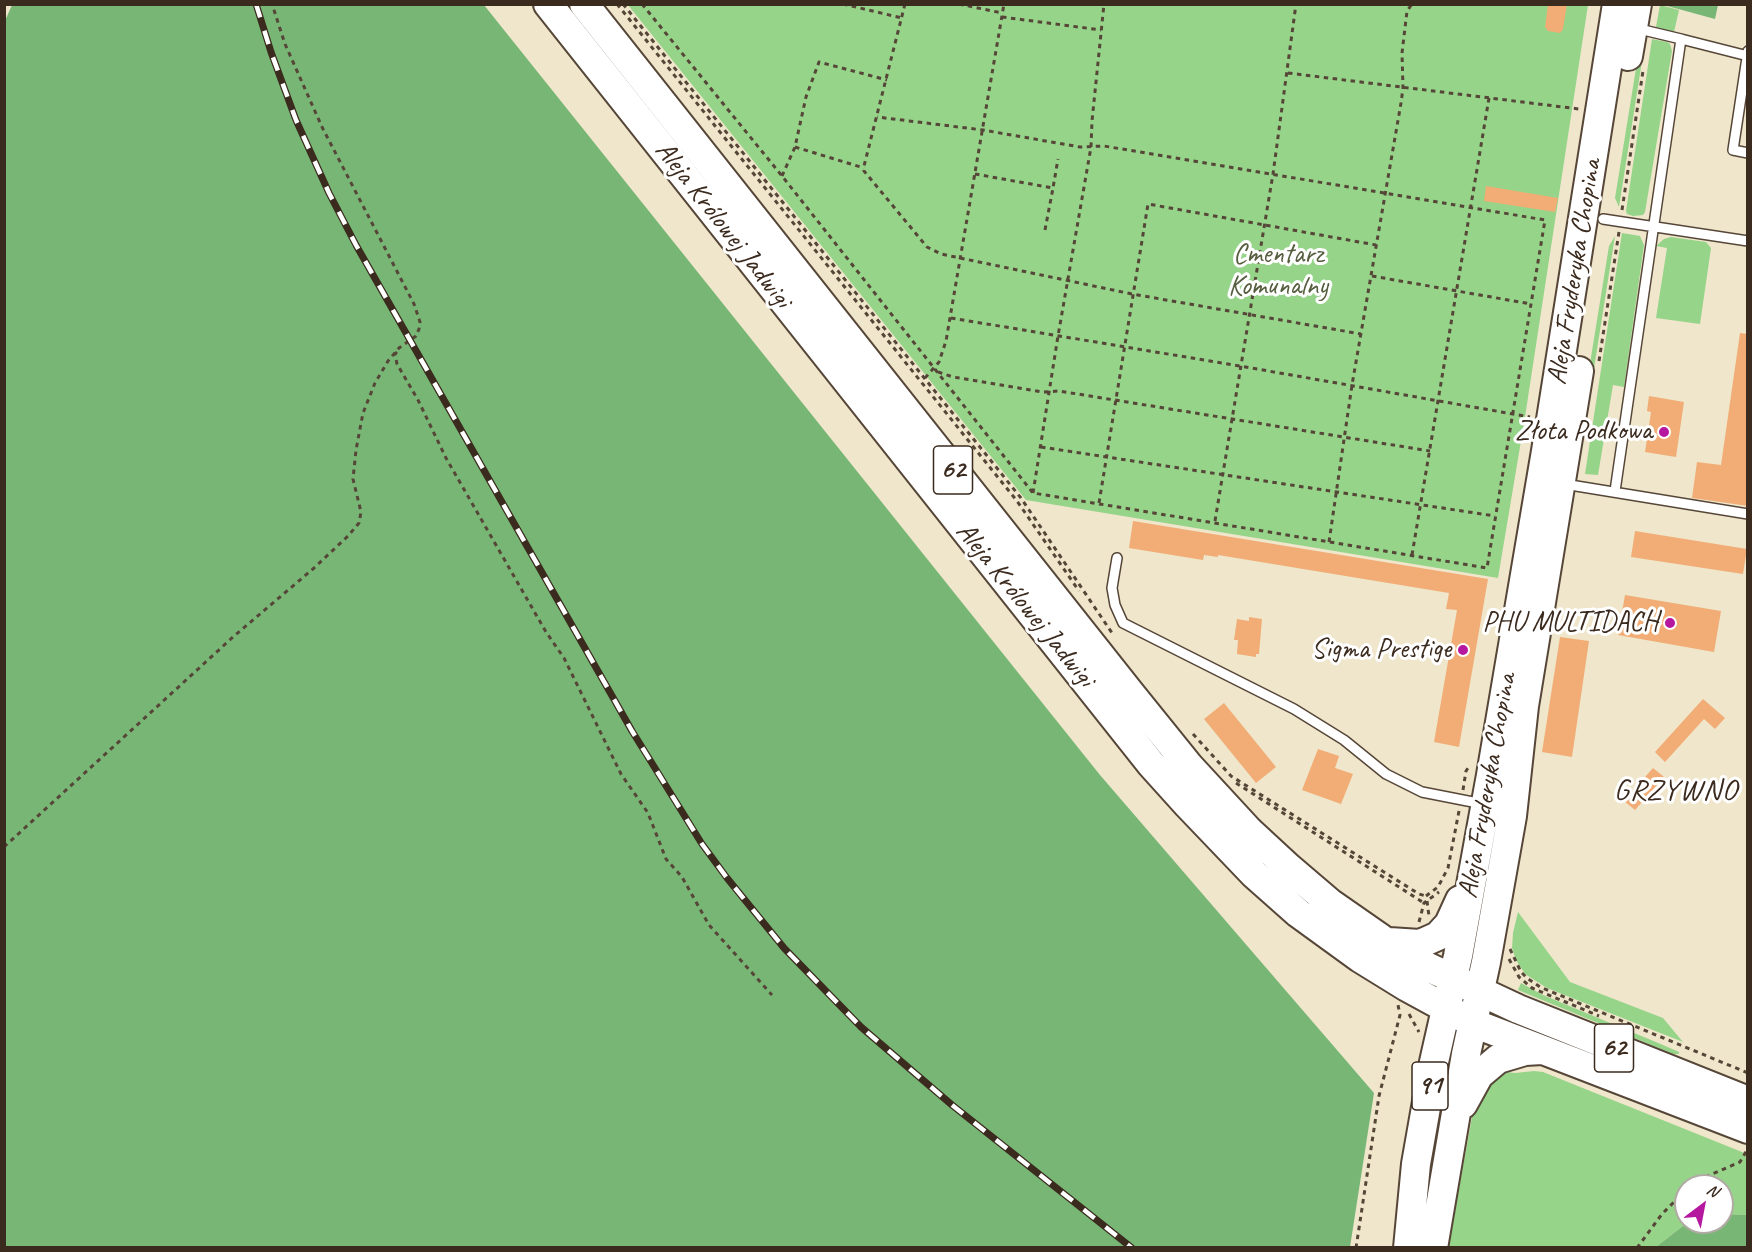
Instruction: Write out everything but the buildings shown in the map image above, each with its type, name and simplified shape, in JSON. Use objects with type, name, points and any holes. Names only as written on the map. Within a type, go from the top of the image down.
[{"type":"main road","name":"Aleja Królowej Jadwigi","points":[[548,4],[1151,764],[1233,853],[1298,912],[1360,958],[1445,1008]]},
{"type":"main road","name":"Aleja Królowej Jadwigi","points":[[584,4],[1189,766],[1249,831],[1330,903],[1386,942],[1452,979]]},
{"type":"main road","name":"Aleja Fryderyka Chopina","points":[[1408,1248],[1416,1164],[1472,876],[1491,798],[1617,4]]},
{"type":"main road","name":"Aleja Fryderyka Chopina","points":[[1433,1248],[1454,1122],[1480,993],[1491,798],[1524,706],[1562,483],[1612,220],[1635,16]]},
{"type":"main road","points":[[1386,942],[1420,944],[1438,936],[1449,924],[1472,876]]},
{"type":"main road","name":"62","points":[[1452,979],[1480,993],[1748,1101]]},
{"type":"main road","name":"62","points":[[1445,1008],[1473,1023],[1748,1130]]},
{"type":"main road","points":[[1454,1122],[1470,1090],[1488,1066],[1512,1053],[1544,1050]]},
{"type":"lane","points":[[1635,16],[1681,39],[1747,56]]},
{"type":"lane","points":[[1615,491],[1681,39]]},
{"type":"lane","points":[[1748,51],[1733,150],[1748,153]]},
{"type":"lane","points":[[1612,220],[1748,241]]},
{"type":"lane","points":[[1562,483],[1748,514]]},
{"type":"lane","points":[[1117,558],[1112,588],[1115,605],[1123,623],[1294,709],[1344,740],[1386,774],[1422,792],[1491,798]]},
{"type":"path","points":[[4,847],[233,637],[348,537],[359,523],[361,512],[353,479],[363,413],[375,383],[388,361],[417,333],[420,326],[418,315],[322,127],[285,44],[272,4]]},
{"type":"path","points":[[617,4],[1017,501],[1108,635]]},
{"type":"path","points":[[624,4],[1021,498],[1118,642]]},
{"type":"path","points":[[642,4],[782,176],[1033,493],[1487,568],[1545,220],[1104,146],[1080,147],[983,130],[877,117]]},
{"type":"path","points":[[843,4],[902,18]]},
{"type":"path","points":[[864,168],[905,4]]},
{"type":"path","points":[[959,4],[1002,15],[1101,30]]},
{"type":"path","points":[[925,378],[934,369],[942,354],[951,318],[1004,4]]},
{"type":"path","points":[[1033,493],[1091,147],[1104,4]]},
{"type":"path","points":[[1215,522],[1273,174],[1296,4]]},
{"type":"path","points":[[1329,542],[1352,386],[1403,88],[1402,58],[1407,4]]},
{"type":"path","points":[[1407,11],[1412,4]]},
{"type":"path","points":[[782,176],[795,147],[806,97],[819,62],[887,80]]},
{"type":"path","points":[[1597,372],[1612,220],[1644,67]]},
{"type":"path","points":[[1288,73],[1579,109]]},
{"type":"path","points":[[1412,556],[1489,98]]},
{"type":"path","points":[[795,147],[864,168],[927,247],[934,251],[1132,294],[1362,334]]},
{"type":"path","points":[[1045,230],[1058,159]]},
{"type":"path","points":[[975,174],[1053,188]]},
{"type":"path","points":[[1099,503],[1148,204],[1377,245]]},
{"type":"path","points":[[1372,276],[1531,304]]},
{"type":"path","points":[[951,318],[1530,417]]},
{"type":"path","points":[[399,348],[395,354],[397,364],[418,400],[446,458],[546,632],[574,676],[621,774],[648,813],[666,859],[682,877],[709,925],[772,995]]},
{"type":"path","points":[[934,369],[941,374],[953,377],[1043,392],[1116,400],[1431,451]]},
{"type":"path","points":[[1041,447],[1495,516]]},
{"type":"path","points":[[1424,903],[1227,777],[1186,730],[1231,776],[1423,896],[1430,894],[1438,887],[1491,798],[1466,771],[1471,763]]},
{"type":"path","points":[[1509,940],[1516,965],[1533,984],[1748,1075]]},
{"type":"path","points":[[1506,949],[1514,970],[1532,988],[1748,1075]]},
{"type":"path","points":[[1356,1248],[1379,1096],[1399,1020]]},
{"type":"path","points":[[1711,1174],[1740,1162],[1747,1150]]},
{"type":"path","points":[[1637,1248],[1662,1214],[1674,1202]]},
{"type":"green space","points":[[1660,4],[1718,4],[1718,5],[1715,19]]},
{"type":"green space","points":[[12,5],[484,5],[1100,775],[1374,1093],[1350,1247],[5,1247],[4,23]]},
{"type":"green space","name":"Cmentarz Komunalny","points":[[628,5],[1588,5],[1498,578],[1026,500]]},
{"type":"green space","points":[[1660,5],[1679,10],[1674,32],[1656,27]]},
{"type":"green space","points":[[1652,39],[1667,42],[1672,51],[1645,212],[1643,215],[1633,216],[1627,214],[1626,211]]},
{"type":"green space","points":[[1645,42],[1619,207],[1615,198],[1639,50]]},
{"type":"green space","points":[[1622,233],[1640,236],[1644,245],[1624,387],[1613,385],[1598,475],[1585,474]]},
{"type":"green space","points":[[1615,236],[1588,406],[1587,382],[1609,246]]},
{"type":"green space","points":[[1671,237],[1706,242],[1711,248],[1700,324],[1656,318],[1667,248],[1656,246],[1664,239]]},
{"type":"green space","points":[[1518,912],[1570,982],[1663,1018],[1683,1042],[1547,988],[1525,974],[1512,948]]},
{"type":"green space","points":[[1521,983],[1543,995],[1663,1045],[1679,1054],[1673,1054],[1518,990]]},
{"type":"green space","points":[[1497,1066],[1506,1072],[1543,1072],[1747,1154],[1747,1215],[1734,1214],[1734,1174],[1674,1174],[1674,1233],[1656,1247],[1448,1248],[1475,1101]]},
{"type":"green space","points":[[1734,1214],[1747,1215],[1747,1247],[1656,1247],[1674,1233],[1734,1234]]},
{"type":"railway","points":[[256,4],[296,120],[329,193],[356,245],[632,731],[702,844],[784,948],[861,1027],[952,1105],[1132,1248]]},
{"type":"place","name":"Złota Podkowa","points":[[1664,432]]},
{"type":"place","name":"PHU MULTIDACH","points":[[1670,623]]},
{"type":"place","name":"Sigma Prestige","points":[[1463,650]]},
{"type":"district","name":"GRZYWNO","points":[[1676,791]]}]
